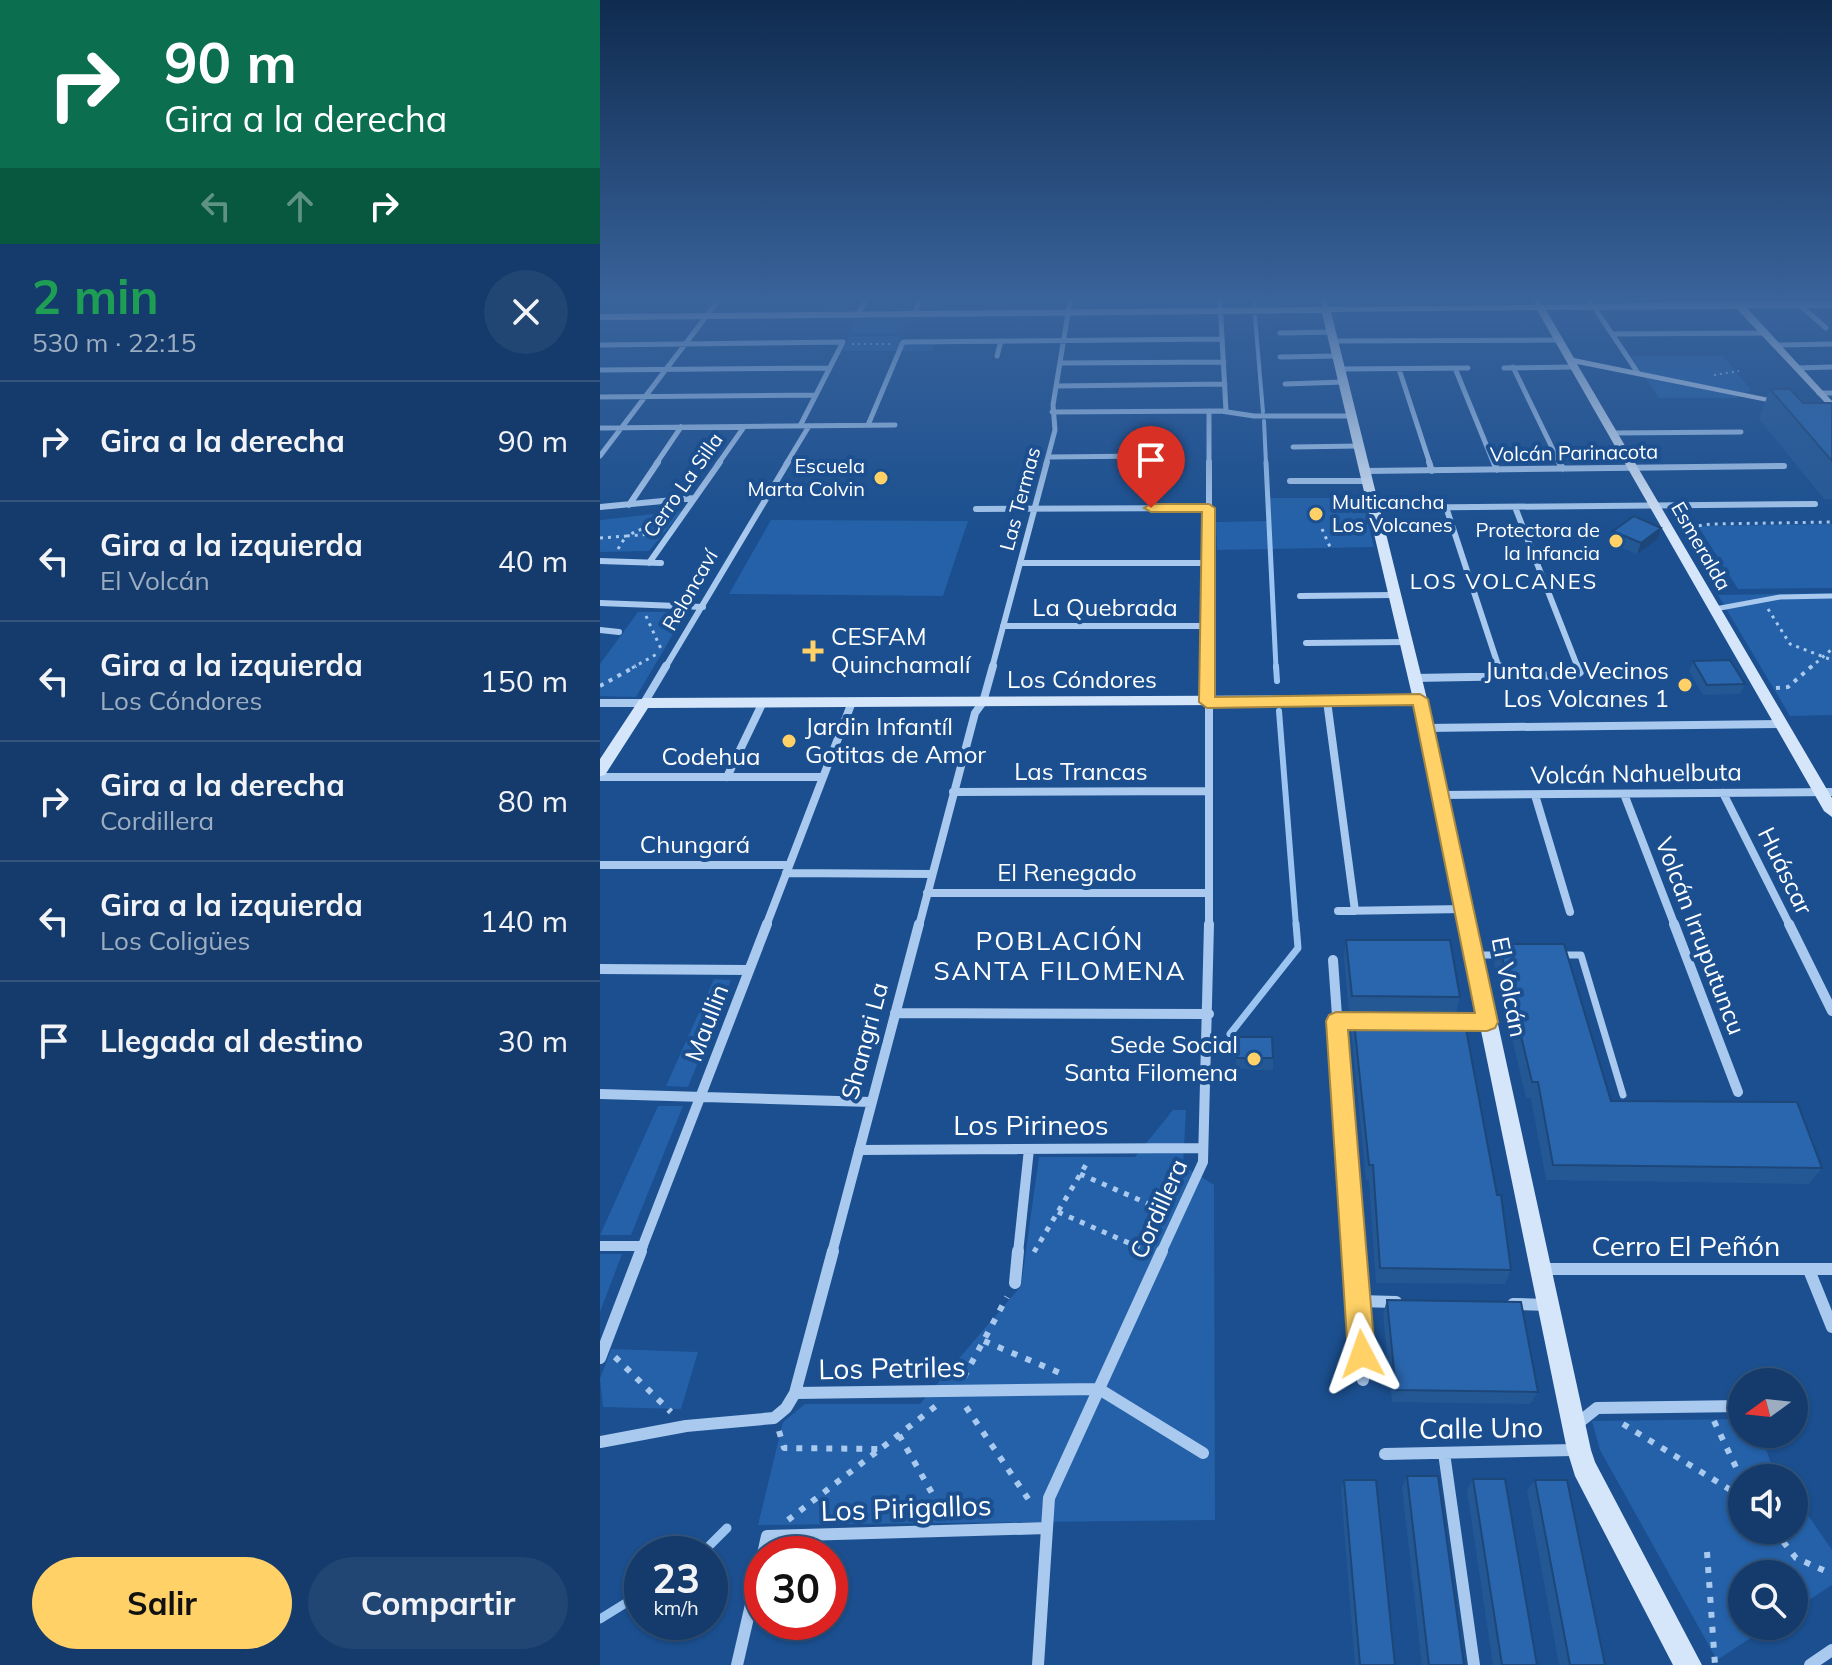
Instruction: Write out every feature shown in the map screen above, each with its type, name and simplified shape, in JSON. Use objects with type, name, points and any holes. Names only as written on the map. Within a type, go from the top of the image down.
[{"type":"street","points":[[600,456],[659,379]]},
{"type":"street","points":[[800,426],[824,379]]},
{"type":"street","points":[[868,425],[887,379]]},
{"type":"street","name":"Las Termas","points":[[983,702],[1056,428],[1052,412],[1057,379]]},
{"type":"street","points":[[1225,379],[1226,411]]},
{"type":"street","name":"El Volcán","points":[[1342,379],[1420,699],[1584,1467],[1688,1665]]},
{"type":"street","points":[[1402,379],[1432,471]]},
{"type":"street","points":[[1459,379],[1497,470]]},
{"type":"street","points":[[1519,379],[1563,469]]},
{"type":"street","name":"Esmeralda","points":[[1581,379],[1781,724],[1826,792],[1832,811]]},
{"type":"street","points":[[1666,379],[1805,407]]},
{"type":"street","points":[[1806,379],[1832,410]]},
{"type":"street","points":[[1285,384],[1343,382]]},
{"type":"street","points":[[1056,386],[1225,384]]},
{"type":"street","points":[[1819,393],[1832,393]]},
{"type":"street","points":[[600,397],[816,395]]},
{"type":"street","points":[[1818,410],[1832,410]]},
{"type":"street","name":"Cordillera","points":[[1038,1665],[1049,1498],[1203,1162],[1209,1014],[1209,411]]},
{"type":"street","points":[[1052,412],[1226,411],[1258,417],[1351,416]]},
{"type":"street","points":[[600,428],[895,425]]},
{"type":"street","name":"Reloncaví","points":[[600,771],[677,651],[809,426]]},
{"type":"street","points":[[629,505],[681,427]]},
{"type":"street","name":"Cerro La Silla","points":[[649,563],[744,427]]},
{"type":"street","points":[[1613,433],[1741,432]]},
{"type":"street","points":[[1293,447],[1358,446]]},
{"type":"street","points":[[1048,457],[1147,456]]},
{"type":"street","name":"Volcán Parinacota","points":[[1290,481],[1432,471],[1784,466]]},
{"type":"street","points":[[600,507],[694,498]]},
{"type":"street","points":[[1373,508],[1815,504]]},
{"type":"street","points":[[1446,507],[1502,676]]},
{"type":"street","points":[[1414,678],[1579,674],[1515,507]]},
{"type":"street","points":[[976,509],[1209,508]]},
{"type":"street","points":[[600,561],[661,563]]},
{"type":"street","points":[[1020,563],[1208,563]]},
{"type":"street","points":[[1300,596],[1394,595]]},
{"type":"street","points":[[600,603],[703,607]]},
{"type":"street","name":"La Quebrada","points":[[1003,626],[1208,626]]},
{"type":"street","points":[[600,630],[619,632]]},
{"type":"street","points":[[1306,643],[1406,642]]},
{"type":"street","name":"Los Cóndores","points":[[600,703],[1420,699]]},
{"type":"street","points":[[1327,701],[1355,911]]},
{"type":"street","points":[[727,777],[763,702]]},
{"type":"street","name":"Maullin","points":[[600,1358],[852,702]]},
{"type":"street","name":"Shangri La","points":[[795,1393],[953,792],[975,713],[983,702]]},
{"type":"street","points":[[1426,728],[1781,724]]},
{"type":"street","name":"Codehua","points":[[600,777],[823,777]]},
{"type":"street","name":"Las Trancas","points":[[953,792],[1208,791]]},
{"type":"street","name":"Volcán Nahuelbuta","points":[[1440,795],[1826,792]]},
{"type":"street","name":"Huáscar","points":[[1723,793],[1832,1011]]},
{"type":"street","name":"Volcán Irruputuncu","points":[[1624,794],[1738,1092]]},
{"type":"street","points":[[1535,795],[1570,912]]},
{"type":"street","name":"Chungará","points":[[600,865],[932,874]]},
{"type":"street","name":"El Renegado","points":[[927,893],[1208,893]]},
{"type":"street","points":[[1338,911],[1464,909]]},
{"type":"street","points":[[1333,960],[1363,1380]]},
{"type":"street","points":[[600,969],[749,970]]},
{"type":"street","points":[[895,1013],[1209,1014]]},
{"type":"street","points":[[1336,1021],[1379,1022]]},
{"type":"street","points":[[1450,1022],[1487,1022]]},
{"type":"street","points":[[600,1094],[721,1100],[871,1102]]},
{"type":"street","name":"Los Pirineos","points":[[859,1150],[1203,1148]]},
{"type":"street","points":[[1015,1283],[1029,1149]]},
{"type":"street","points":[[600,1246],[643,1246]]},
{"type":"street","name":"Cerro El Peñón","points":[[1540,1269],[1832,1269]]},
{"type":"street","points":[[1809,1270],[1832,1327]]},
{"type":"street","points":[[1358,1301],[1402,1302]]},
{"type":"street","points":[[1505,1304],[1549,1305]]},
{"type":"street","points":[[1099,1389],[1203,1453]]},
{"type":"street","name":"Los Petriles","points":[[774,1418],[786,1408],[795,1393],[1099,1389]]},
{"type":"street","points":[[1577,1438],[1597,1408],[1728,1406]]},
{"type":"street","points":[[602,1442],[686,1426],[774,1418]]},
{"type":"street","name":"Calle Uno","points":[[1385,1454],[1444,1453],[1577,1438]]},
{"type":"street","points":[[1444,1453],[1474,1665]]},
{"type":"street","name":"Los Pirigallos","points":[[767,1536],[1047,1528]]},
{"type":"street","points":[[737,1665],[744,1634]]},
{"type":"street","points":[[1810,1665],[1832,1650]]},
{"type":"lane","points":[[1715,609],[1780,597],[1832,596]]},
{"type":"lane","points":[[1474,955],[1516,955]]},
{"type":"lane","points":[[1555,955],[1581,955],[1623,1095]]},
{"type":"path","points":[[626,536],[685,511]]},
{"type":"path","points":[[1669,530],[1711,524],[1832,522]]},
{"type":"path","points":[[1322,529],[1331,549]]},
{"type":"path","points":[[600,538],[669,533]]},
{"type":"path","points":[[1762,600],[1790,644],[1832,660]]},
{"type":"path","points":[[641,605],[661,651]]},
{"type":"path","points":[[1762,690],[1788,687],[1832,649]]},
{"type":"path","points":[[600,686],[661,651],[677,651]]},
{"type":"path","points":[[1080,1174],[1178,1217]]},
{"type":"path","points":[[1058,1212],[1160,1257]]},
{"type":"path","points":[[984,1341],[1099,1389]]},
{"type":"path","points":[[604,1347],[686,1426]]},
{"type":"path","points":[[767,1536],[956,1391],[1047,1528]]},
{"type":"path","points":[[1707,1406],[1734,1464]]},
{"type":"path","points":[[1597,1408],[1728,1488]]},
{"type":"path","points":[[774,1418],[784,1448],[881,1449]]},
{"type":"path","points":[[899,1435],[953,1531]]},
{"type":"path","points":[[1785,1544],[1796,1558],[1832,1574]]},
{"type":"path","points":[[1707,1552],[1715,1665]]},
{"type":"shaded area","points":[[1646,379],[1742,379],[1751,390],[1735,398],[1659,398]]},
{"type":"shaded area","points":[[1267,498],[1362,498],[1374,547],[1217,550],[1216,522],[1269,521]]},
{"type":"shaded area","points":[[682,511],[649,551],[600,552],[600,520]]},
{"type":"shaded area","points":[[771,520],[968,521],[943,596],[729,594]]},
{"type":"shaded area","points":[[1832,524],[1832,588],[1738,589],[1698,526]]},
{"type":"shaded area","points":[[1832,593],[1832,715],[1790,716],[1718,595]]},
{"type":"shaded area","points":[[638,612],[686,612],[636,697],[600,696],[600,664]]},
{"type":"shaded area","points":[[714,979],[731,980],[688,1087],[666,1086]]},
{"type":"shaded area","points":[[658,1106],[683,1106],[631,1235],[600,1235]]},
{"type":"shaded area","points":[[1173,1110],[1186,1110],[1183,1165],[1214,1185],[1215,1520],[758,1525],[783,1422],[805,1404],[920,1404],[1021,1286],[1039,1157],[1135,1157]]},
{"type":"shaded area","points":[[600,1254],[622,1254],[600,1312]]},
{"type":"shaded area","points":[[611,1349],[698,1352],[681,1409],[603,1407],[600,1379]]},
{"type":"shaded area","points":[[1728,1419],[1728,1448],[1766,1448],[1772,1464],[1728,1464],[1728,1544],[1808,1544],[1808,1515],[1832,1550],[1832,1585],[1808,1601],[1808,1560],[1728,1560],[1728,1640],[1748,1640],[1717,1660],[1600,1450],[1592,1421]]},
{"type":"building","points":[[1770,389],[1790,389],[1803,403],[1832,403],[1832,461]]},
{"type":"building","points":[[1634,516],[1661,528],[1641,543],[1613,531]]},
{"type":"building","points":[[1730,660],[1745,684],[1707,685],[1693,661]]},
{"type":"building","points":[[1346,940],[1450,940],[1460,997],[1352,996]]},
{"type":"building","points":[[1499,944],[1564,944],[1611,1101],[1797,1102],[1822,1168],[1553,1165],[1538,1082],[1532,1082]]},
{"type":"building","points":[[1353,1012],[1463,1013],[1497,1195],[1501,1195],[1511,1270],[1380,1268],[1373,1165],[1369,1165]]},
{"type":"building","points":[[1236,1037],[1272,1037],[1273,1058],[1237,1058]]},
{"type":"building","points":[[1387,1300],[1521,1302],[1538,1392],[1396,1390]]},
{"type":"building","points":[[1407,1476],[1438,1476],[1464,1665],[1429,1665]]},
{"type":"building","points":[[1473,1479],[1505,1479],[1537,1665],[1502,1665]]},
{"type":"building","points":[[1344,1480],[1376,1480],[1395,1665],[1360,1665]]},
{"type":"building","points":[[1535,1480],[1567,1480],[1605,1665],[1570,1665]]},
{"type":"waterway","points":[[1260,379],[1263,412]]},
{"type":"waterway","points":[[1264,421],[1266,464]]},
{"type":"waterway","points":[[1266,462],[1276,668]]},
{"type":"waterway","points":[[1276,666],[1277,681]]},
{"type":"waterway","points":[[1279,711],[1296,926]]},
{"type":"waterway","points":[[1230,1034],[1298,948],[1296,924]]},
{"type":"waterway","points":[[719,1536],[727,1528]]},
{"type":"waterway","points":[[600,1619],[624,1604]]},
{"type":"place","name":"Escuela Marta Colvin","points":[[881,478]]},
{"type":"place","name":"Multicancha Los Volcanes","points":[[1316,514]]},
{"type":"place","name":"Protectora de la Infancia","points":[[1616,541]]},
{"type":"place","name":"CESFAM Quinchamalí","points":[[813,651]]},
{"type":"place","name":"Junta de Vecinos Los Volcanes 1","points":[[1685,685]]},
{"type":"place","name":"Jardin Infantíl Gotitas de Amor","points":[[789,741]]},
{"type":"place","name":"Sede Social Santa Filomena","points":[[1254,1059]]},
{"type":"district","name":"LOS VOLCANES","points":[[1504,581]]},
{"type":"district","name":"POBLACIÓN SANTA FILOMENA","points":[[1060,956]]},
{"type":"route","points":[[1151,508],[1209,508],[1207,702],[1420,699],[1487,1022],[1336,1021],[1362,1354]]}]
